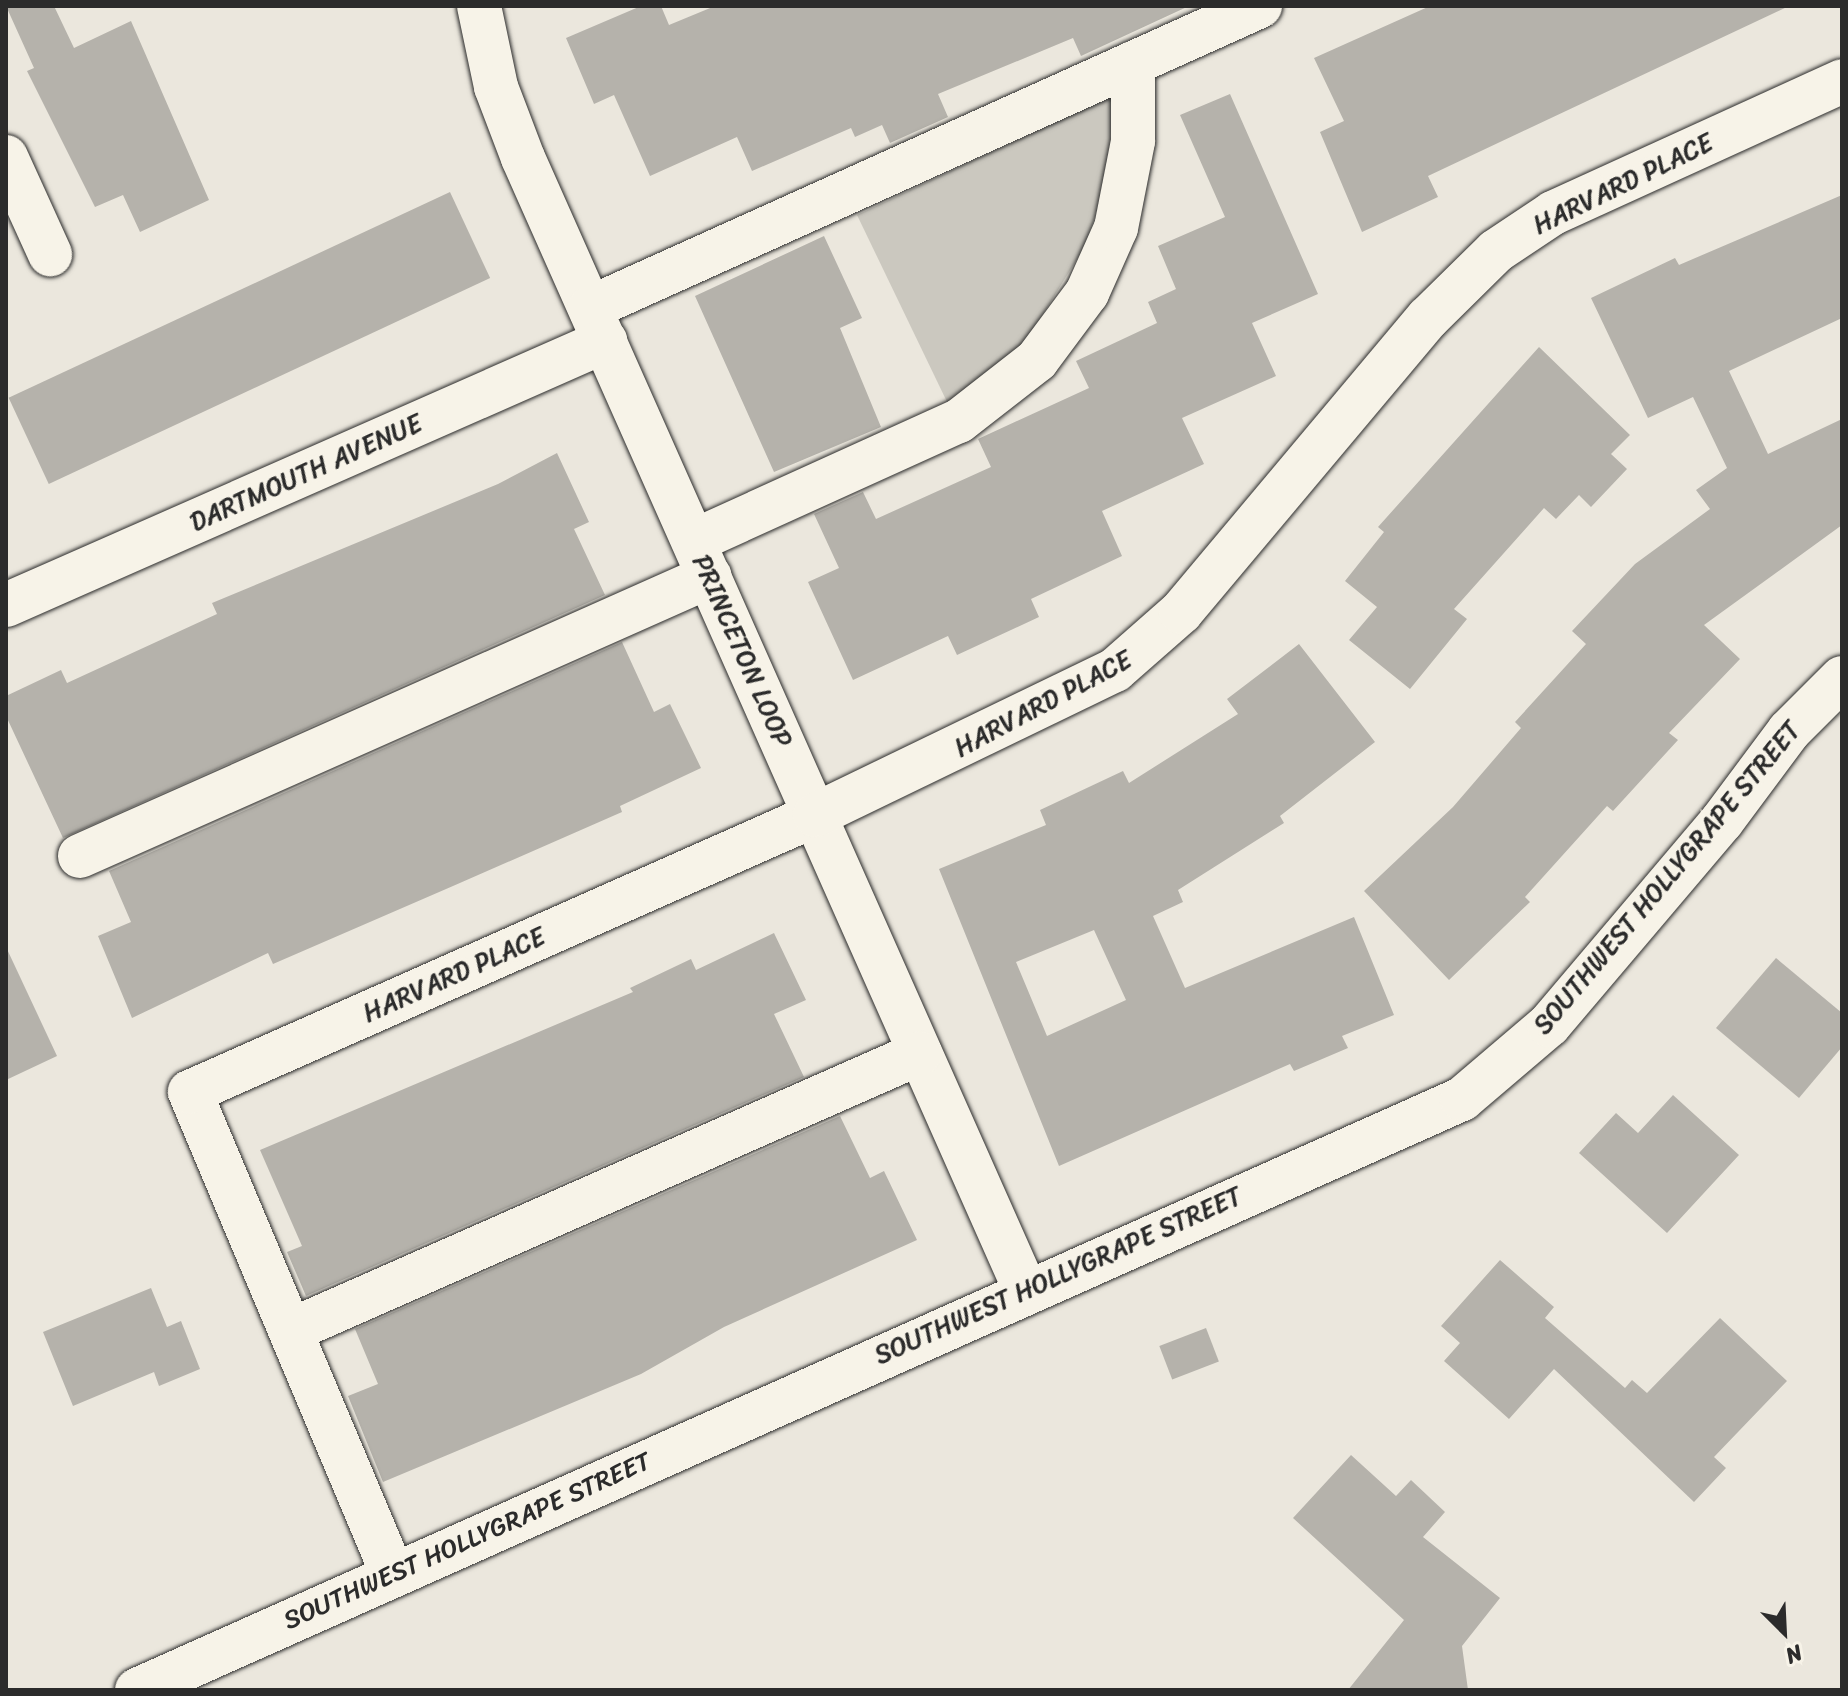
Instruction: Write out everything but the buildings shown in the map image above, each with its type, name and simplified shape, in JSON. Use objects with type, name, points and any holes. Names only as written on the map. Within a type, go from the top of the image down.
[{"type":"street","name":"PRINCETON LOOP","points":[[479,6],[496,87],[598,325],[1025,1289]]},
{"type":"street","name":"DARTMOUTH AVENUE","points":[[6,605],[598,325],[1133,63],[1260,6]]},
{"type":"street","points":[[80,856],[702,559],[959,421],[1037,360],[1087,293],[1116,228],[1133,141],[1133,63]]},
{"type":"street","name":"HARVARD PLACE","points":[[294,1329],[190,1092],[815,815],[1054,703],[1140,653],[1221,566],[1442,303],[1514,238],[1553,213],[1842,81]]},
{"type":"street","points":[[6,157],[50,254]]},
{"type":"street","name":"SOUTHWEST HOLLYGRAPE STREET","points":[[137,1690],[1025,1289],[1462,1099],[1549,1025],[1722,821],[1789,731],[1842,678]]},
{"type":"street","points":[[393,1575],[294,1329],[920,1053]]},
{"type":"shaded area","points":[[1114,95],[1106,184],[1085,246],[1024,345],[949,406],[857,215]]}]
